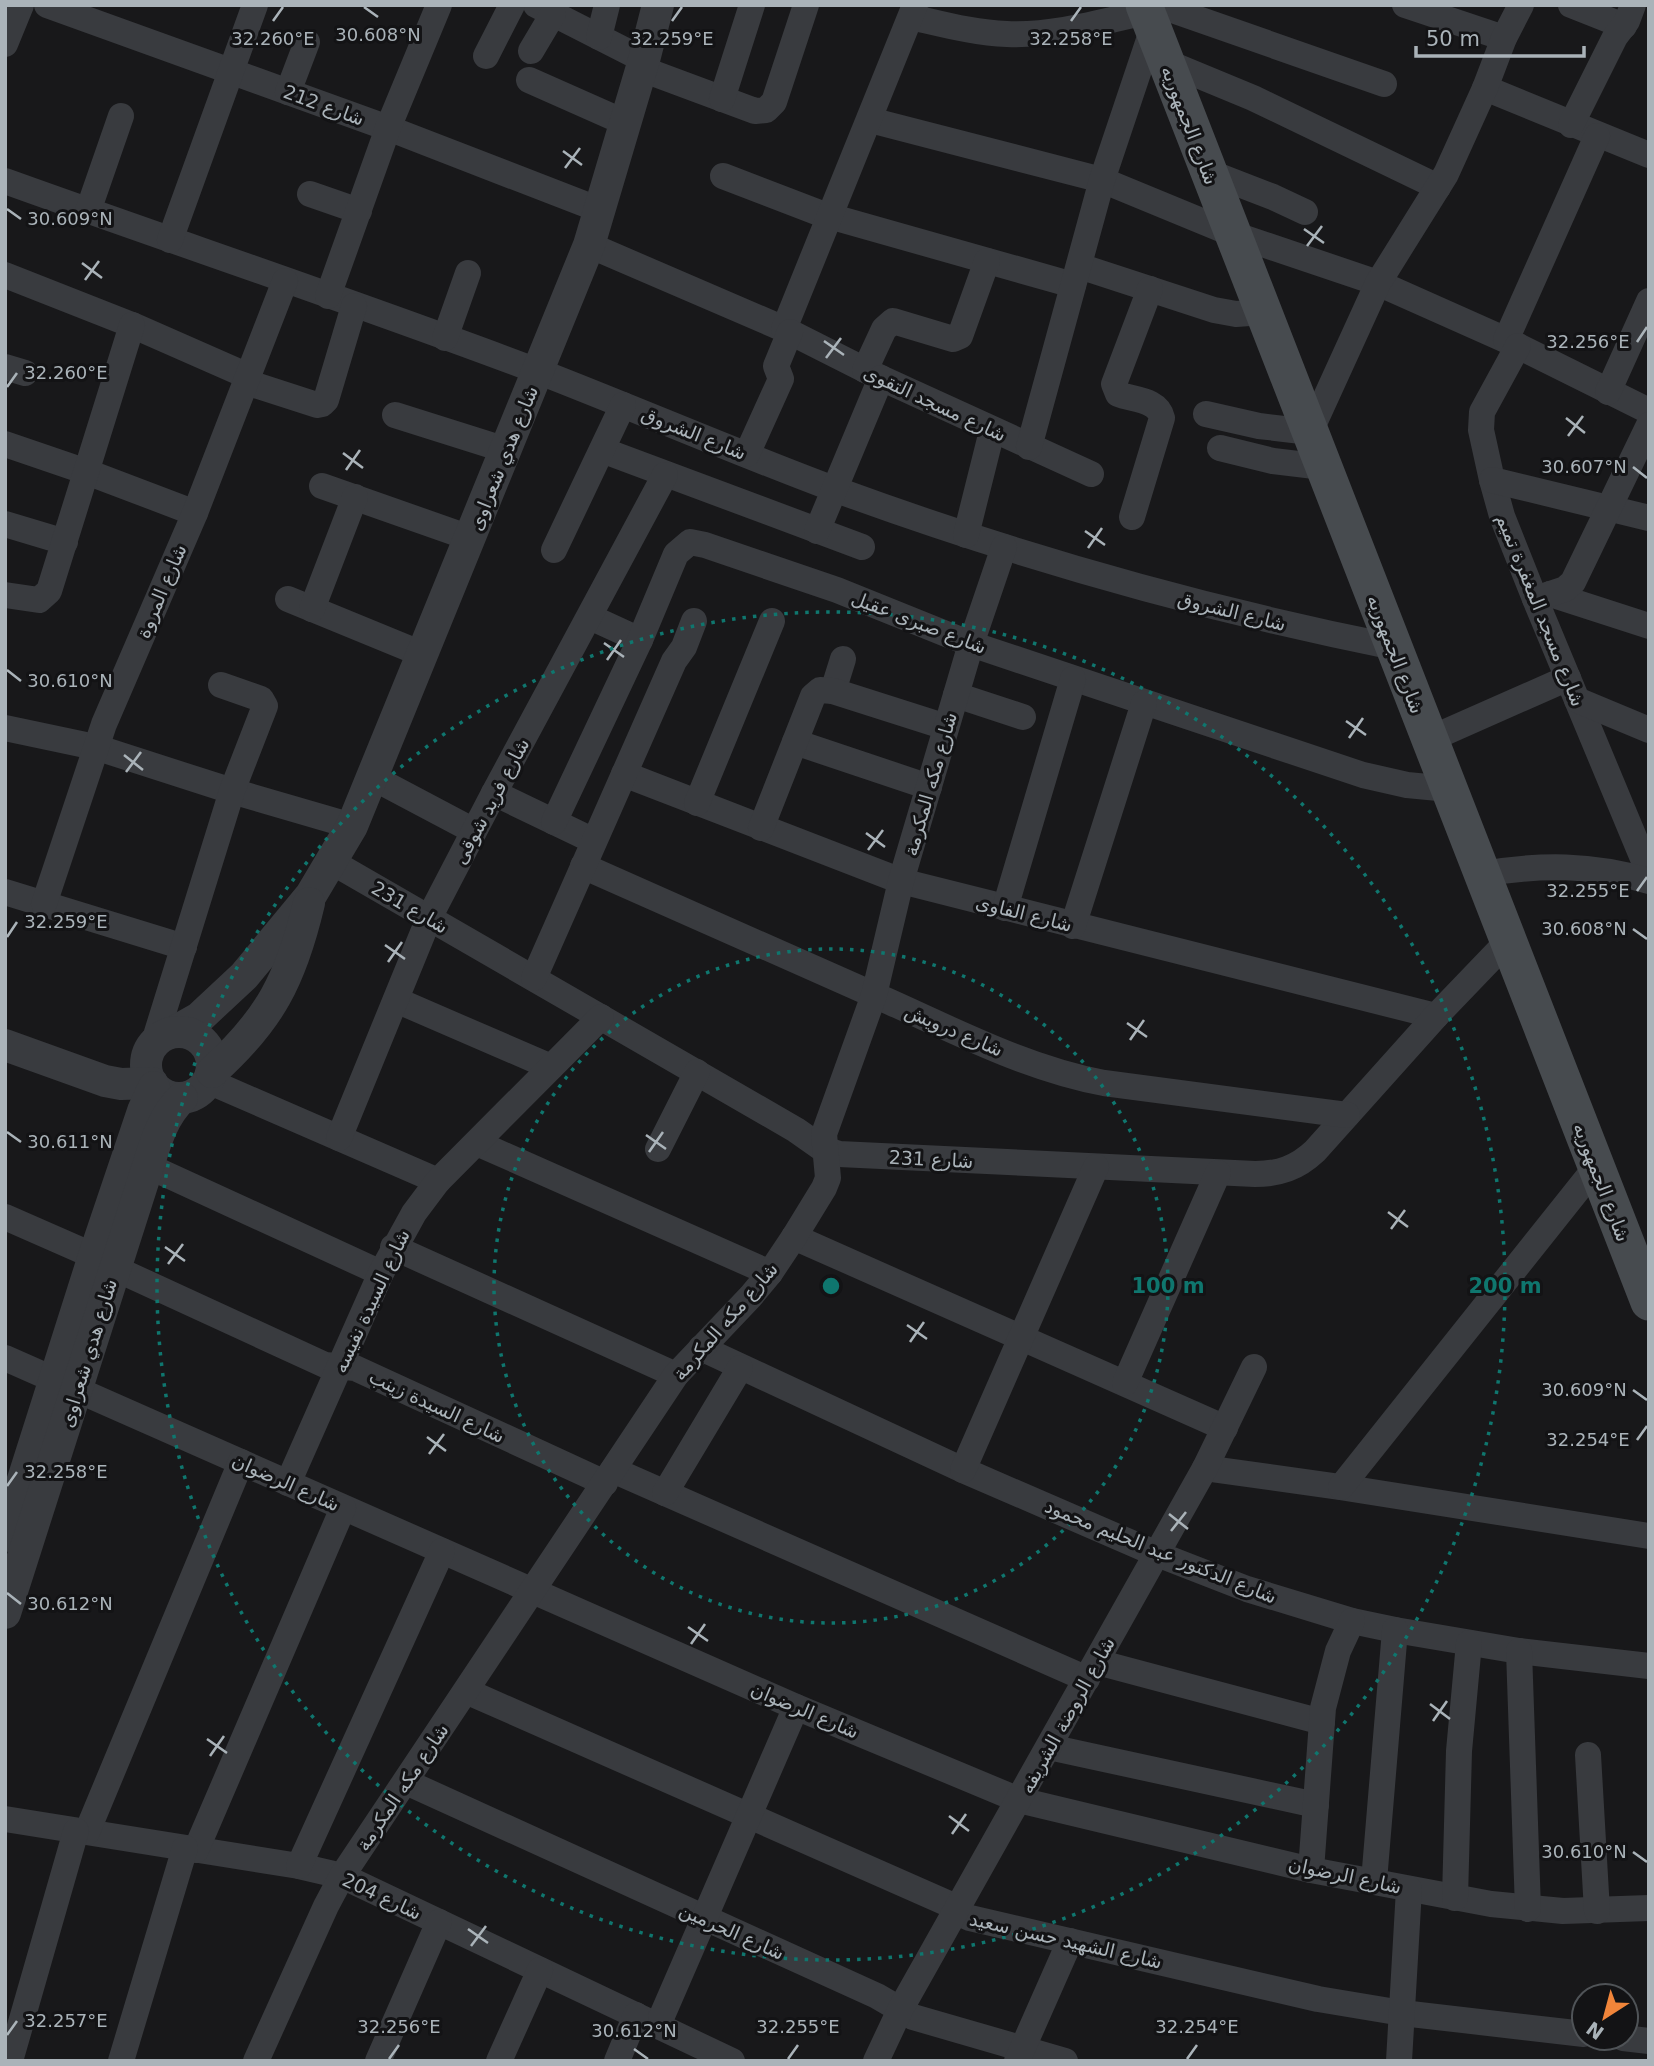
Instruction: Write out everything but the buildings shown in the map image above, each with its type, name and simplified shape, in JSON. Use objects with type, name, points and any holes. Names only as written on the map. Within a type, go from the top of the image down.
[{"type":"main road","name":"شارع الجمهوريه","points":[[1150,12],[1208,172],[1648,1301]]},
{"type":"street","name":"شارع 212","points":[[47,5],[388,128],[600,210]]},
{"type":"street","points":[[170,240],[255,5]]},
{"type":"street","points":[[328,296],[388,128],[439,5]]},
{"type":"street","points":[[486,55],[512,5]]},
{"type":"street","points":[[598,37],[607,5]]},
{"type":"street","name":"شارع هدي شعراوى","points":[[5,1613],[66,1384],[104,1262],[143,1111],[173,1069],[199,1018],[244,976],[311,895],[352,826],[589,245],[643,65],[657,5]]},
{"type":"street","points":[[722,99],[752,5]]},
{"type":"street","points":[[531,51],[545,10],[598,37],[643,65],[722,99],[760,112],[771,107],[806,5]]},
{"type":"street","points":[[1405,5],[1504,38]]},
{"type":"street","points":[[1206,414],[1259,426],[1310,432],[1378,283],[1438,187],[1521,5]]},
{"type":"street","points":[[1571,5],[1628,16],[1571,125]]},
{"type":"street","points":[[747,454],[781,379],[776,366],[787,331],[913,11],[988,33],[1028,34],[1150,12],[1384,84]]},
{"type":"street","points":[[1029,447],[1150,12]]},
{"type":"street","points":[[288,92],[307,43]]},
{"type":"street","points":[[1166,62],[1253,98],[1438,187]]},
{"type":"street","points":[[529,80],[626,123]]},
{"type":"street","points":[[1485,88],[1649,155]]},
{"type":"street","points":[[88,211],[121,116]]},
{"type":"street","points":[[870,120],[1102,180],[1233,234],[1378,283],[1512,343],[1649,411]]},
{"type":"street","name":"شارع مسجد المغفرة تميم","points":[[1597,136],[1482,412],[1481,430],[1502,516],[1542,597],[1572,689],[1649,873]]},
{"type":"street","points":[[1208,172],[1305,212]]},
{"type":"street","points":[[723,176],[831,216],[988,261],[1150,289],[1214,310],[1236,314],[1263,312]]},
{"type":"street","name":"شارع الشروق","points":[[5,181],[538,372],[834,488],[966,535],[1185,600],[1298,628],[1394,647]]},
{"type":"street","points":[[310,194],[359,211]]},
{"type":"street","name":"شارع مسجد التقوى","points":[[589,245],[787,331],[992,431],[1091,474]]},
{"type":"street","points":[[817,531],[873,374],[884,329],[893,321],[953,339],[960,336],[988,261]]},
{"type":"street","points":[[445,338],[468,273]]},
{"type":"street","points":[[5,275],[132,326],[247,379],[317,405],[326,400],[354,306]]},
{"type":"street","name":"شارع المروة","points":[[44,904],[95,747],[195,513],[285,281]]},
{"type":"street","points":[[1132,517],[1162,418],[1161,412],[1154,404],[1118,394],[1114,384],[1150,289]]},
{"type":"street","points":[[1608,392],[1649,301]]},
{"type":"street","points":[[5,595],[34,600],[44,598],[49,591],[132,326]]},
{"type":"street","points":[[554,550],[623,405]]},
{"type":"street","points":[[395,415],[506,450]]},
{"type":"street","points":[[1542,597],[1568,587],[1573,582],[1649,425]]},
{"type":"street","points":[[966,535],[992,431]]},
{"type":"street","points":[[5,444],[195,513]]},
{"type":"street","points":[[1220,449],[1273,461],[1323,467]]},
{"type":"street","points":[[602,450],[862,547]]},
{"type":"street","name":"شارع فريد شوقى","points":[[340,1138],[429,918],[665,475]]},
{"type":"street","points":[[1492,480],[1649,518]]},
{"type":"street","points":[[322,486],[470,538]]},
{"type":"street","points":[[355,497],[300,604],[422,654]]},
{"type":"street","points":[[5,524],[65,542]]},
{"type":"street","name":"شارع صبرى عقيل","points":[[554,822],[640,640],[676,554],[690,542],[837,590],[971,644],[1363,775],[1407,785],[1449,789]]},
{"type":"street","name":"شارع مكه المكرمة","points":[[256,2061],[342,1876],[676,1375],[770,1273],[824,1188],[828,1178],[823,1149],[826,1127],[874,995],[901,881],[971,644],[1003,547]]},
{"type":"street","points":[[1542,597],[1649,626]]},
{"type":"street","points":[[590,617],[640,640]]},
{"type":"street","points":[[534,978],[694,621]]},
{"type":"street","points":[[697,803],[772,621]]},
{"type":"street","points":[[833,691],[843,659]]},
{"type":"street","points":[[1005,908],[1073,679]]},
{"type":"street","points":[[173,1069],[184,947],[232,791],[265,704],[261,699],[221,685]]},
{"type":"street","points":[[1430,739],[1572,689],[1649,730]]},
{"type":"street","points":[[761,828],[813,696],[820,690],[833,691],[946,727]]},
{"type":"street","points":[[956,695],[1023,717]]},
{"type":"street","points":[[1073,926],[1144,703]]},
{"type":"street","points":[[5,729],[95,747],[352,826]]},
{"type":"street","points":[[795,741],[929,787]]},
{"type":"street","name":"شارع الفاوى","points":[[624,774],[901,881],[1436,1016]]},
{"type":"street","points":[[372,777],[474,831]]},
{"type":"street","points":[[494,793],[594,841]]},
{"type":"street","name":"شارع 231","points":[[332,862],[697,1072],[796,1130],[823,1149],[839,1154],[1219,1173],[1268,1174],[1294,1167],[1315,1151],[1436,1016],[1508,941]]},
{"type":"street","name":"شارع درويش","points":[[583,866],[974,1039],[1075,1077],[1348,1115]]},
{"type":"street","points":[[1482,874],[1524,867],[1559,866],[1626,874],[1649,881]]},
{"type":"street","points":[[5,892],[184,947]]},
{"type":"street","name":"شارع هدي شعراوى","points":[[173,1069],[239,1048],[265,1016],[287,976],[301,937],[311,895]]},
{"type":"street","points":[[396,1000],[551,1067]]},
{"type":"street","name":"شارع السيدة نفيسه","points":[[288,1483],[393,1247],[414,1213],[439,1181],[601,1017]]},
{"type":"street","points":[[5,1024],[106,1061],[134,1062],[173,1069],[439,1181]]},
{"type":"street","points":[[5,1045],[105,1082],[121,1084],[173,1069]]},
{"type":"street","name":"شارع هدي شعراوى","points":[[104,1262],[148,1166],[164,1122],[173,1107],[173,1069]]},
{"type":"street","points":[[658,1149],[697,1072]]},
{"type":"street","points":[[477,1143],[770,1273]]},
{"type":"street","points":[[148,1166],[381,1273]]},
{"type":"street","points":[[963,1470],[1096,1167]]},
{"type":"street","points":[[1341,1487],[1597,1167]]},
{"type":"street","points":[[1125,1383],[1219,1173]]},
{"type":"street","name":"شارع السيدة زينب","points":[[5,1217],[325,1365],[355,1368],[609,1476],[664,1493],[1092,1670],[1322,1722]]},
{"type":"street","points":[[794,1237],[1226,1428]]},
{"type":"street","points":[[393,1247],[676,1375]]},
{"type":"street","name":"شارع الدكتور عبد الحليم محمود","points":[[701,1348],[963,1470],[1157,1554],[1247,1588],[1352,1621],[1395,1630],[1519,1651],[1649,1666]]},
{"type":"street","name":"شارع الرضوان","points":[[5,1358],[796,1707],[1019,1800],[1311,1870],[1455,1898],[1528,1909],[1597,1911],[1649,1908]]},
{"type":"street","name":"شارع الروضة الشريفه","points":[[876,2061],[900,2010],[1205,1468],[1254,1367]]},
{"type":"street","points":[[664,1493],[740,1368]]},
{"type":"street","name":"شارع هدي شعراوى","points":[[8,1517],[66,1384]]},
{"type":"street","points":[[10,2061],[81,1832],[241,1462]]},
{"type":"street","points":[[1205,1468],[1649,1536]]},
{"type":"street","points":[[121,2061],[191,1849],[343,1508]]},
{"type":"street","points":[[299,1866],[442,1551]]},
{"type":"street","points":[[1311,1870],[1322,1722],[1328,1682],[1352,1621]]},
{"type":"street","points":[[1374,1881],[1395,1630]]},
{"type":"street","points":[[1455,1898],[1459,1751],[1469,1643]]},
{"type":"street","points":[[1519,1651],[1528,1909]]},
{"type":"street","name":"شارع الشهيد حسن سعيد","points":[[466,1691],[945,1902],[970,1918],[1318,1999],[1402,2013],[1570,2032]]},
{"type":"street","points":[[617,2061],[647,2020],[704,1918],[796,1707]]},
{"type":"street","points":[[1049,1747],[1316,1805]]},
{"type":"street","points":[[1588,1755],[1597,1911]]},
{"type":"street","name":"شارع الحرمين","points":[[406,1782],[877,1996],[914,2017],[1020,2055],[1065,2061]]},
{"type":"street","name":"شارع 204","points":[[5,1819],[299,1866],[342,1876],[732,2061]]},
{"type":"street","points":[[1399,2061],[1409,1889]]},
{"type":"street","points":[[378,2061],[439,1922]]},
{"type":"street","points":[[1020,2055],[1070,1941]]},
{"type":"street","points":[[499,2061],[540,1970]]}]
